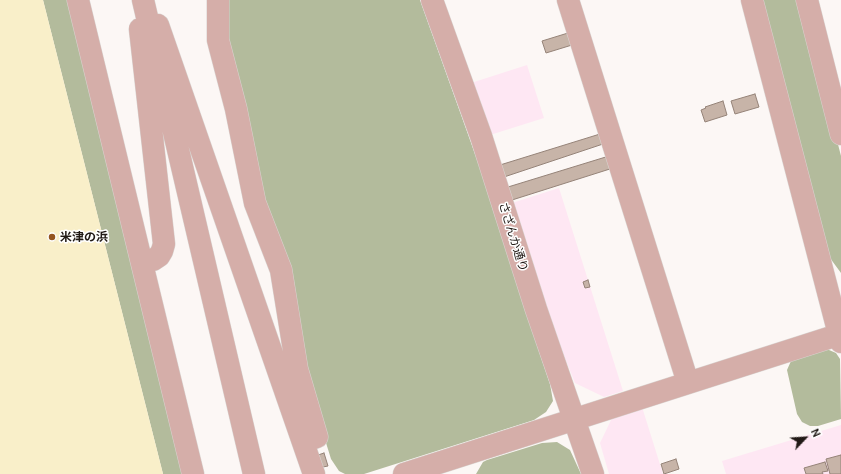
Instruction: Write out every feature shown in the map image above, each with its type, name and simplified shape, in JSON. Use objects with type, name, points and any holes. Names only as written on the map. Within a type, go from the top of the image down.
[{"type":"street","points":[[78,0],[193,474]]},
{"type":"street","points":[[143,0],[254,474]]},
{"type":"street","points":[[218,0],[218,40],[235,104],[255,204],[280,265],[294,359],[317,437],[302,442]]},
{"type":"street","name":"さざんか通り","points":[[432,0],[493,171],[532,297],[593,474]]},
{"type":"street","points":[[568,0],[688,383]]},
{"type":"street","points":[[404,474],[435,469],[574,420],[688,383],[840,337],[752,0]]},
{"type":"street","points":[[806,0],[841,134]]},
{"type":"street","points":[[142,263],[153,260],[159,256],[164,244],[140,29],[158,25],[314,474]]},
{"type":"shaded area","points":[[527,65],[544,118],[490,135],[471,83]]},
{"type":"shaded area","points":[[559,188],[623,391],[604,397],[575,383],[544,306],[512,203]]},
{"type":"shaded area","points":[[642,407],[663,474],[609,474],[600,443],[613,416]]},
{"type":"shaded area","points":[[841,425],[841,474],[726,474],[722,461]]},
{"type":"green space","points":[[43,0],[67,0],[183,474],[163,474]]},
{"type":"green space","points":[[225,0],[420,0],[485,182],[550,384],[553,401],[546,412],[534,420],[364,474],[345,474],[339,471],[331,459],[303,368],[227,50]]},
{"type":"green space","points":[[762,0],[801,0],[841,156],[841,273],[830,258]]},
{"type":"green space","points":[[822,350],[829,350],[836,353],[840,359],[841,419],[818,426],[810,426],[802,422],[797,414],[787,370],[791,361]]},
{"type":"green space","points":[[557,442],[570,450],[581,474],[476,474],[483,462],[487,460],[542,443]]},
{"type":"sand","name":"米津の浜","points":[[0,0],[43,0],[163,474],[0,474]]},
{"type":"building","points":[[568,33],[572,45],[546,53],[542,41]]},
{"type":"building","points":[[755,94],[759,107],[735,114],[731,101]]},
{"type":"building","points":[[723,101],[727,115],[705,122],[701,110],[706,108],[705,107]]},
{"type":"building","points":[[600,134],[603,144],[504,177],[500,165]]},
{"type":"building","points":[[609,156],[613,168],[512,200],[508,187]]},
{"type":"building","points":[[588,280],[590,287],[585,288],[583,282]]},
{"type":"building","points":[[324,453],[328,466],[323,467],[318,455]]},
{"type":"building","points":[[841,455],[841,474],[830,474],[826,459]]},
{"type":"building","points":[[676,459],[679,469],[664,474],[661,464]]},
{"type":"building","points":[[825,462],[828,471],[822,472],[823,474],[806,474],[804,468]]},
{"type":"place","name":"米津の浜","points":[[52,237]]}]
